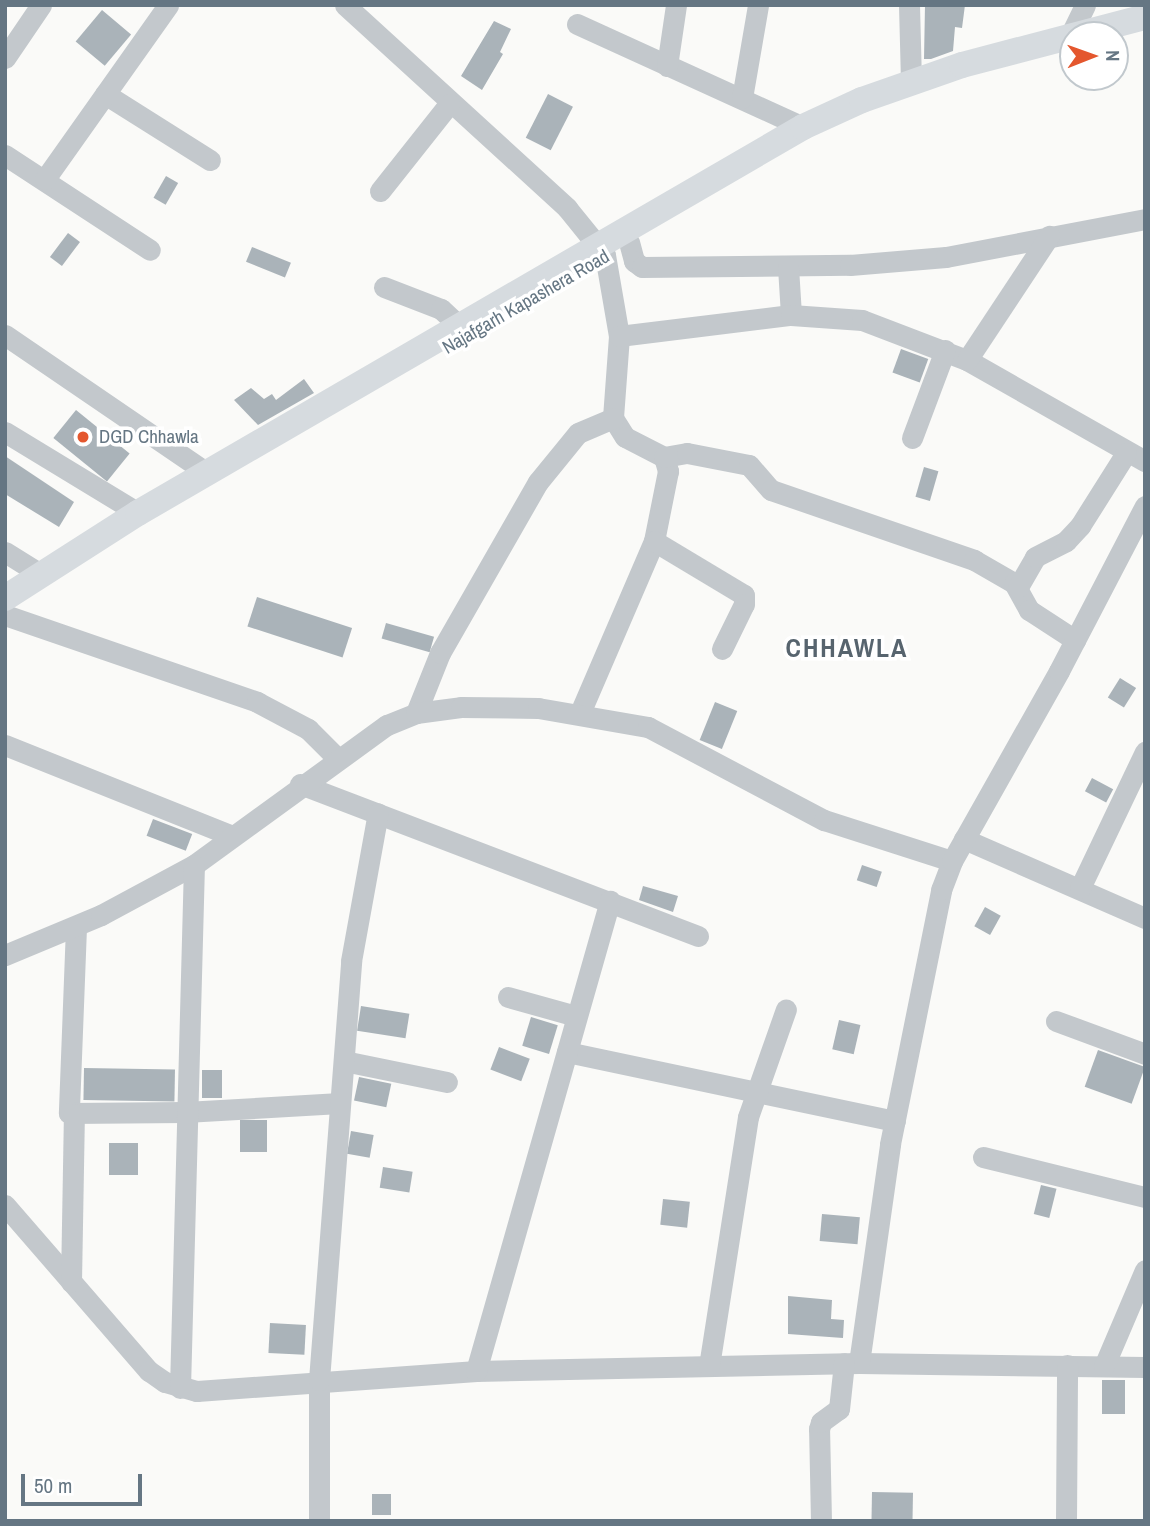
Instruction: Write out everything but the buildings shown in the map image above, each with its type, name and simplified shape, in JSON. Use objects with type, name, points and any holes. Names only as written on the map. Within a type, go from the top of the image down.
[{"type":"main road","points":[[5,598],[207,472],[458,325],[601,250],[803,128],[911,82],[1059,44]]},
{"type":"main road","name":"Najafgarh Kapashera Road","points":[[5,614],[601,250],[629,242],[718,187],[857,116],[960,76],[1059,45]]},
{"type":"street","points":[[45,179],[167,5]]},
{"type":"street","points":[[345,5],[449,104],[567,208],[601,250],[619,336],[613,418],[625,437],[664,457],[687,453],[749,465],[771,490],[948,549],[1000,572],[1018,587],[1029,610],[1075,640]]},
{"type":"street","points":[[667,66],[676,5]]},
{"type":"street","points":[[742,98],[758,5]]},
{"type":"street","points":[[909,5],[911,82]]},
{"type":"street","points":[[5,58],[34,8]]},
{"type":"street","points":[[577,24],[803,128]]},
{"type":"street","points":[[105,94],[210,160]]},
{"type":"street","points":[[380,191],[449,104]]},
{"type":"street","points":[[5,155],[149,250]]},
{"type":"street","points":[[629,242],[634,261],[642,267],[788,267],[910,262],[1145,219]]},
{"type":"street","points":[[967,360],[1049,236]]},
{"type":"street","points":[[788,267],[791,316]]},
{"type":"street","points":[[384,287],[440,309],[458,325]]},
{"type":"street","points":[[619,336],[791,316],[862,320],[967,360],[1045,400],[1135,457],[1066,541],[1035,557],[1018,587]]},
{"type":"street","points":[[5,335],[207,472]]},
{"type":"street","points":[[912,438],[945,350]]},
{"type":"street","points":[[416,713],[440,653],[538,482],[578,433],[613,418]]},
{"type":"street","points":[[5,432],[138,513]]},
{"type":"street","points":[[580,713],[654,541],[668,471],[664,457]]},
{"type":"street","points":[[821,1521],[821,1422],[839,1409],[851,1363],[932,926],[952,861],[1075,640],[1145,506]]},
{"type":"street","points":[[654,541],[744,595],[744,604],[722,649]]},
{"type":"street","points":[[5,552],[42,575]]},
{"type":"street","points":[[5,614],[257,702],[308,729],[336,757]]},
{"type":"street","points":[[5,955],[76,927],[194,865],[336,757],[387,725],[416,713],[498,705],[620,719],[677,738],[824,820],[952,861]]},
{"type":"street","points":[[5,745],[232,836]]},
{"type":"street","points":[[1080,888],[1145,752]]},
{"type":"street","points":[[300,784],[698,936]]},
{"type":"street","points":[[319,1521],[320,1380],[340,1103],[356,920],[378,813]]},
{"type":"street","points":[[964,839],[1145,918]]},
{"type":"street","points":[[180,1388],[185,1112],[194,865]]},
{"type":"street","points":[[476,1371],[610,901]]},
{"type":"street","points":[[76,927],[67,1109],[74,1114],[185,1112],[340,1103]]},
{"type":"street","points":[[508,997],[576,1016]]},
{"type":"street","points":[[709,1366],[754,1095],[786,1009]]},
{"type":"street","points":[[1056,1021],[1145,1055]]},
{"type":"street","points":[[567,1052],[754,1095],[895,1121]]},
{"type":"street","points":[[344,1060],[447,1082]]},
{"type":"street","points":[[71,1282],[74,1114]]},
{"type":"street","points":[[983,1157],[1145,1197]]},
{"type":"street","points":[[5,1205],[149,1371],[180,1388],[197,1391],[320,1380],[476,1371],[851,1363],[1145,1367]]},
{"type":"street","points":[[1104,1366],[1145,1270]]},
{"type":"street","points":[[1066,1521],[1067,1365]]},
{"type":"place","name":"DGD Chhawla","points":[[83,437]]},
{"type":"district","name":"CHHAWLA","points":[[847,648]]}]
